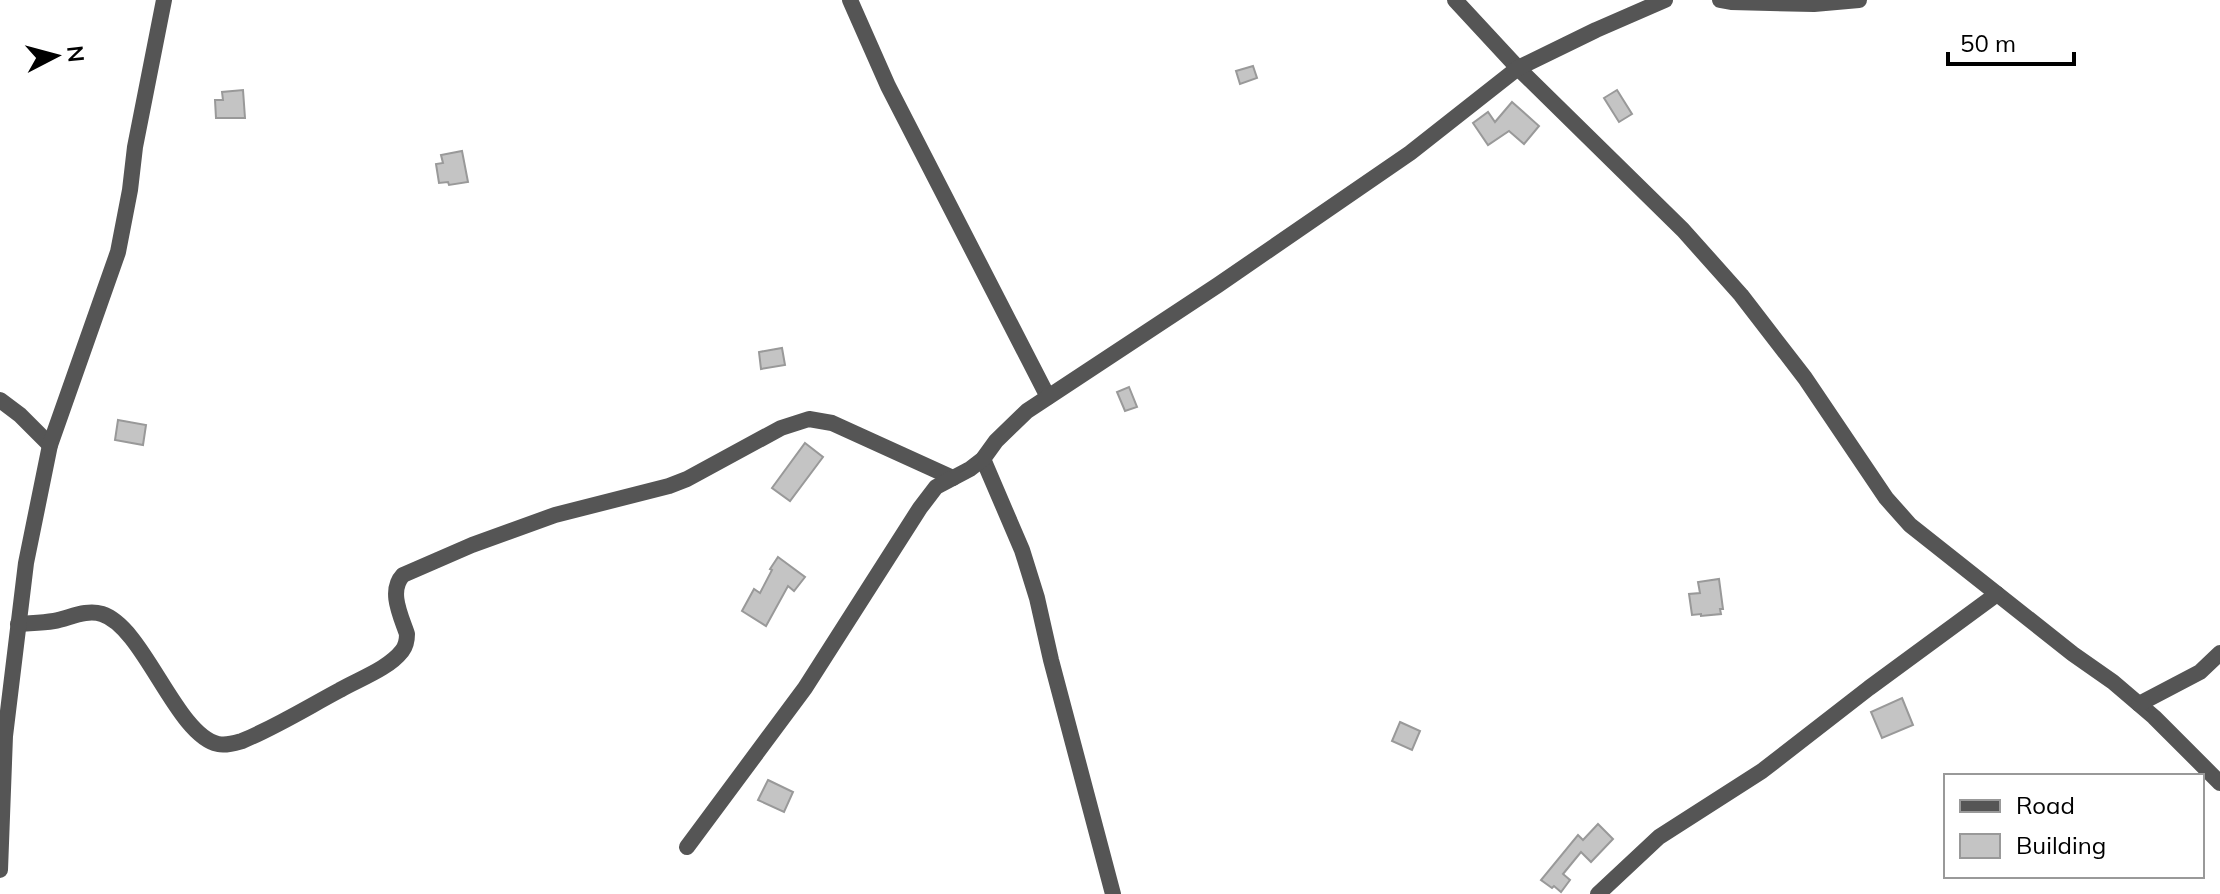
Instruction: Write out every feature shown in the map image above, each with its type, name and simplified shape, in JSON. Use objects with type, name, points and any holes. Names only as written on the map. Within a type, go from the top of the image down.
[{"type":"street","points":[[0,870],[5,736],[26,563],[50,445],[118,252],[164,0]]},
{"type":"street","points":[[850,0],[888,86],[1048,397]]},
{"type":"street","points":[[1455,0],[1518,68],[1683,230],[1741,295],[1805,378],[1886,498],[1910,525],[2139,704],[2220,783]]},
{"type":"street","points":[[687,847],[805,688],[936,487],[983,459],[996,441],[1027,411],[1410,153],[1518,68],[1665,0]]},
{"type":"street","points":[[1720,0],[1814,4],[1859,0]]},
{"type":"street","points":[[0,400],[50,445]]},
{"type":"street","points":[[18,624],[58,620],[89,612],[109,617],[140,650],[193,727],[211,741],[220,745],[229,744],[285,719],[386,665],[401,652],[407,634],[396,592],[398,580],[403,575],[472,545],[555,515],[669,486],[781,428],[809,419],[832,423],[953,478]]},
{"type":"street","points":[[983,459],[1022,550],[1037,598],[1113,894]]},
{"type":"street","points":[[1598,894],[1659,837],[1762,771],[1997,594]]},
{"type":"street","points":[[2139,704],[2200,672],[2220,653]]},
{"type":"building","points":[[1253,66],[1257,78],[1240,84],[1236,71]]},
{"type":"building","points":[[243,90],[245,118],[216,118],[215,100],[223,100],[222,92]]},
{"type":"building","points":[[1617,90],[1632,114],[1619,122],[1604,98]]},
{"type":"building","points":[[1512,102],[1539,126],[1524,144],[1509,131],[1488,145],[1473,123],[1488,112],[1495,122]]},
{"type":"building","points":[[462,151],[468,182],[439,183],[436,164],[443,163],[441,155]]},
{"type":"building","points":[[782,348],[785,365],[761,369],[759,352]]},
{"type":"building","points":[[1129,387],[1137,407],[1125,411],[1117,392]]},
{"type":"building","points":[[118,420],[146,425],[143,445],[115,440]]},
{"type":"building","points":[[805,443],[823,457],[790,501],[772,488]]},
{"type":"building","points":[[778,557],[805,577],[794,591],[788,586],[766,626],[742,611],[754,589],[760,593]]},
{"type":"building","points":[[1719,579],[1721,614],[1692,615],[1689,594],[1700,593],[1698,582]]},
{"type":"building","points":[[1902,698],[1913,725],[1882,738],[1871,712]]},
{"type":"building","points":[[1400,722],[1420,731],[1412,750],[1392,741]]},
{"type":"building","points":[[768,780],[793,792],[784,812],[758,800]]},
{"type":"building","points":[[1598,824],[1613,839],[1591,862],[1581,852],[1563,874],[1570,880],[1561,892],[1541,880],[1578,835],[1583,840]]}]
